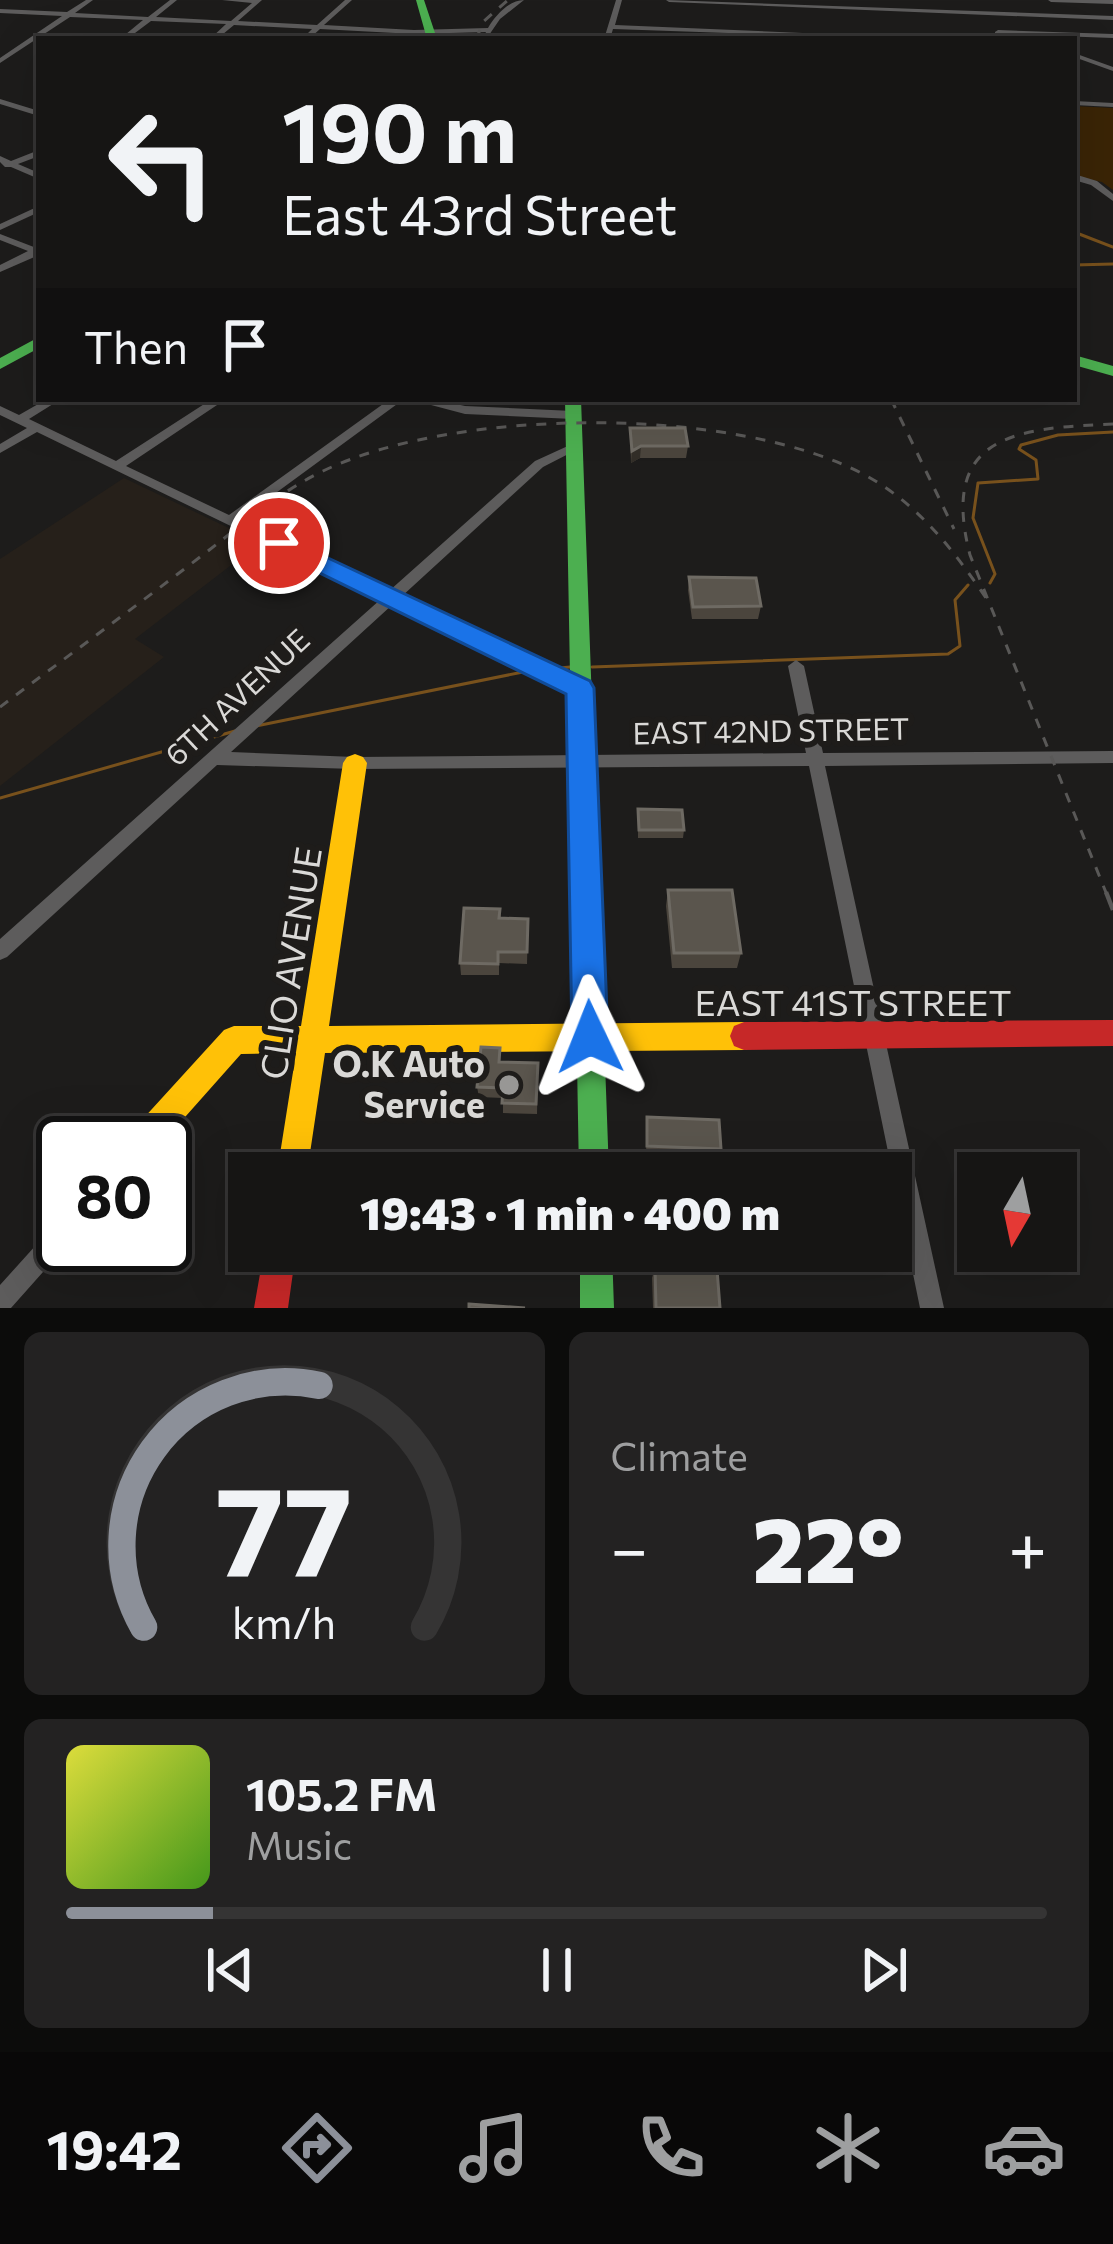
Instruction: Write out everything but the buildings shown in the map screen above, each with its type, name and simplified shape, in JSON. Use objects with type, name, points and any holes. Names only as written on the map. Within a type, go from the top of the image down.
[{"type":"main road","points":[[421,3],[430,35]]},
{"type":"main road","points":[[0,364],[36,344]]},
{"type":"main road","points":[[1077,360],[1113,370]]},
{"type":"main road","points":[[573,407],[593,1152]]},
{"type":"main road","name":"CLIO AVENUE","points":[[295,1152],[355,763]]},
{"type":"main road","name":"EAST 41ST STREET","points":[[166,1116],[234,1040],[1113,1034]]},
{"type":"main road","points":[[271,1308],[277,1272]]},
{"type":"main road","points":[[596,1272],[597,1308]]},
{"type":"street","points":[[37,36],[90,0]]},
{"type":"street","points":[[127,36],[174,0]]},
{"type":"street","points":[[225,0],[258,1]]},
{"type":"street","points":[[308,36],[350,0]]},
{"type":"street","points":[[2,5],[70,14],[430,35],[487,34],[502,13],[521,0]]},
{"type":"street","points":[[608,36],[619,0]]},
{"type":"street","points":[[669,0],[1113,18]]},
{"type":"street","points":[[940,0],[944,11],[1001,34],[1113,36]]},
{"type":"street","points":[[1035,0],[1044,16]]},
{"type":"street","points":[[1051,0],[1113,2]]},
{"type":"street","points":[[216,36],[258,1]]},
{"type":"street","points":[[610,27],[737,36]]},
{"type":"street","points":[[0,61],[36,37]]},
{"type":"street","points":[[1077,56],[1113,69]]},
{"type":"street","points":[[0,101],[36,113]]},
{"type":"street","points":[[25,110],[36,103]]},
{"type":"street","points":[[1077,103],[1113,105]]},
{"type":"street","points":[[3,164],[36,154]]},
{"type":"street","points":[[3,164],[36,175]]},
{"type":"street","points":[[1077,178],[1094,183],[1113,198]]},
{"type":"street","points":[[0,227],[36,210]]},
{"type":"street","points":[[0,237],[36,251]]},
{"type":"street","points":[[0,269],[36,253]]},
{"type":"street","points":[[19,419],[50,402]]},
{"type":"street","points":[[117,466],[215,402]]},
{"type":"street","points":[[230,520],[394,402]]},
{"type":"street","points":[[432,402],[465,410],[573,407]]},
{"type":"street","points":[[0,410],[580,688]]},
{"type":"street","points":[[0,449],[37,428]]},
{"type":"street","name":"6TH AVENUE","points":[[0,951],[539,464],[574,448]]},
{"type":"street","points":[[796,666],[932,1308]]},
{"type":"street","name":"EAST 42ND STREET","points":[[214,758],[355,763],[1113,757]]},
{"type":"street","points":[[0,1303],[36,1262]]},
{"type":"shaded area","points":[[1077,106],[1113,108],[1113,190],[1102,182],[1077,177]]},
{"type":"shaded area","points":[[124,478],[260,543],[135,639],[164,657],[0,786],[0,559]]},
{"type":"waterway","points":[[1077,233],[1113,247]]},
{"type":"waterway","points":[[1077,265],[1113,264]]},
{"type":"waterway","points":[[990,583],[995,574],[973,518],[978,483],[1038,479],[1036,460],[1019,449],[1021,445],[1058,435],[1113,432]]},
{"type":"waterway","points":[[592,667],[948,654],[960,646],[955,600],[968,585]]},
{"type":"waterway","points":[[550,669],[570,667]]},
{"type":"waterway","points":[[256,726],[528,671]]},
{"type":"waterway","points":[[0,798],[235,731]]},
{"type":"railway","points":[[477,36],[484,21],[508,0]]},
{"type":"railway","points":[[892,402],[954,529]]},
{"type":"railway","points":[[989,603],[970,555],[963,515],[965,484],[976,462],[993,446],[1017,436],[1113,424]]},
{"type":"railway","points":[[0,707],[307,479],[379,450],[518,426],[671,426],[810,452],[865,475],[903,501],[950,549],[989,603]]},
{"type":"railway","points":[[989,603],[1107,895]]},
{"type":"railway","points":[[1106,892],[1113,910]]},
{"type":"traffic: fast","points":[[420,0],[431,36]]},
{"type":"traffic: fast","points":[[0,364],[36,344]]},
{"type":"traffic: fast","points":[[1077,361],[1113,371]]},
{"type":"traffic: fast","points":[[573,402],[593,1152]]},
{"type":"traffic: fast","points":[[596,1272],[597,1308]]},
{"type":"traffic: slow","points":[[295,1152],[355,763]]},
{"type":"traffic: slow","points":[[166,1116],[234,1040],[744,1036]]},
{"type":"traffic: jam","points":[[744,1036],[1113,1033]]},
{"type":"traffic: jam","points":[[271,1308],[277,1272]]},
{"type":"place","name":"O.K Auto Service","points":[[509,1085]]},
{"type":"route","points":[[279,543],[580,688],[590,1037]]}]
